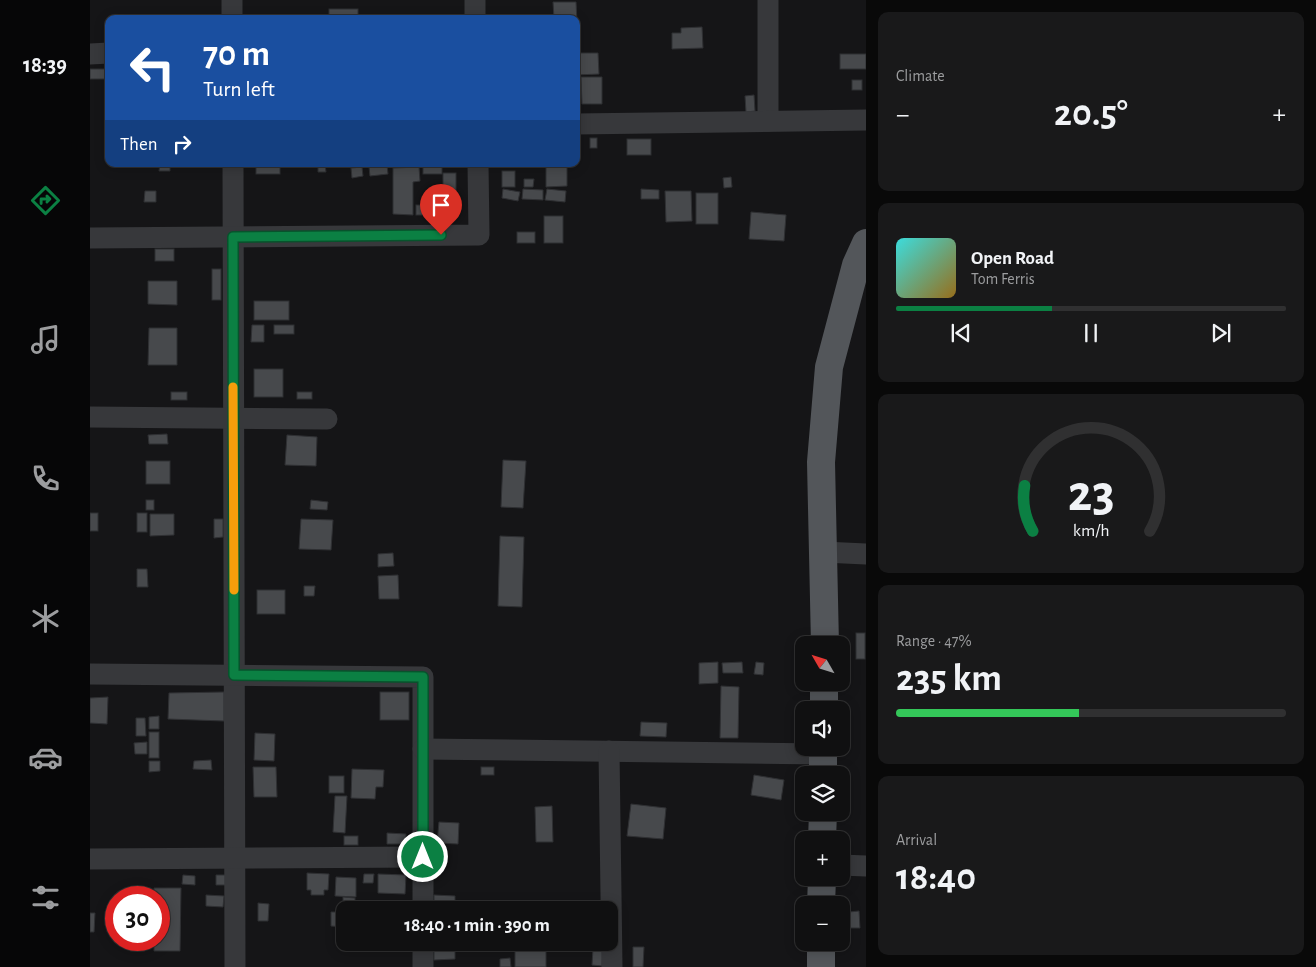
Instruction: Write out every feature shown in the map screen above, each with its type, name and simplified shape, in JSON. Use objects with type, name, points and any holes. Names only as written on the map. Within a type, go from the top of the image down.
[{"type":"main road","points":[[825,636],[821,462],[829,367],[856,265],[866,243]]},
{"type":"main road","points":[[820,967],[821,951]]},
{"type":"street","points":[[232,0],[232,15]]},
{"type":"street","points":[[475,0],[476,15]]},
{"type":"street","points":[[768,0],[768,121]]},
{"type":"street","points":[[90,54],[105,54]]},
{"type":"street","points":[[580,124],[866,120]]},
{"type":"street","points":[[233,167],[236,967]]},
{"type":"street","points":[[90,238],[479,234],[478,167]]},
{"type":"street","points":[[90,416],[327,419]]},
{"type":"street","points":[[824,552],[866,554]]},
{"type":"street","points":[[90,674],[423,677],[423,901]]},
{"type":"street","points":[[423,749],[609,751],[823,759]]},
{"type":"street","points":[[609,751],[612,967]]},
{"type":"street","points":[[90,860],[423,857]]},
{"type":"street","points":[[850,865],[866,866]]},
{"type":"street","points":[[423,951],[423,967]]},
{"type":"building","points":[[553,2],[576,2],[577,15],[554,15]]},
{"type":"building","points":[[329,9],[358,9],[358,15],[329,15]]},
{"type":"building","points":[[702,27],[703,48],[672,49],[672,33],[681,33],[681,28]]},
{"type":"building","points":[[580,53],[598,53],[599,74],[580,75]]},
{"type":"building","points":[[840,54],[866,54],[866,69],[840,69]]},
{"type":"building","points":[[90,69],[105,69],[105,79],[90,79]]},
{"type":"building","points":[[581,77],[602,77],[602,104],[582,104]]},
{"type":"building","points":[[852,80],[862,80],[862,90],[852,90]]},
{"type":"building","points":[[754,95],[755,111],[746,112],[745,96]]},
{"type":"building","points":[[590,138],[597,138],[597,148],[590,148]]},
{"type":"building","points":[[627,139],[651,139],[651,155],[627,155]]},
{"type":"building","points":[[160,167],[170,167],[170,171],[159,171]]},
{"type":"building","points":[[256,167],[280,167],[280,174],[256,174]]},
{"type":"building","points":[[318,167],[325,167],[326,172],[318,172]]},
{"type":"building","points":[[362,167],[363,176],[352,178],[351,168]]},
{"type":"building","points":[[369,167],[387,167],[388,174],[370,176]]},
{"type":"building","points":[[419,167],[420,181],[413,182],[413,215],[393,214],[393,168]]},
{"type":"building","points":[[423,167],[442,167],[442,174],[423,174]]},
{"type":"building","points":[[546,167],[567,167],[567,186],[546,187]]},
{"type":"building","points":[[502,171],[515,171],[515,187],[502,187]]},
{"type":"building","points":[[443,173],[456,173],[456,200],[443,200]]},
{"type":"building","points":[[731,177],[732,187],[724,188],[723,178]]},
{"type":"building","points":[[524,179],[534,179],[533,187],[524,187]]},
{"type":"building","points":[[503,189],[520,192],[518,201],[502,198]]},
{"type":"building","points":[[523,189],[543,190],[543,200],[522,199]]},
{"type":"building","points":[[547,189],[566,191],[565,202],[545,200]]},
{"type":"building","points":[[641,189],[659,190],[659,199],[641,199]]},
{"type":"building","points":[[145,191],[156,191],[156,202],[144,202]]},
{"type":"building","points":[[665,191],[691,191],[692,221],[666,222]]},
{"type":"building","points":[[696,193],[718,193],[718,224],[696,224]]},
{"type":"building","points":[[416,205],[451,205],[451,215],[416,215]]},
{"type":"building","points":[[751,212],[786,215],[784,241],[749,239]]},
{"type":"building","points":[[544,216],[563,216],[563,243],[544,243]]},
{"type":"building","points":[[517,232],[535,232],[535,243],[517,243]]},
{"type":"building","points":[[155,249],[174,249],[174,261],[155,261]]},
{"type":"building","points":[[212,269],[221,269],[221,300],[212,300]]},
{"type":"building","points":[[148,281],[177,281],[177,305],[148,304]]},
{"type":"building","points":[[254,301],[289,301],[289,320],[254,320]]},
{"type":"building","points":[[252,325],[264,325],[264,342],[251,342]]},
{"type":"building","points":[[274,325],[294,325],[294,334],[274,334]]},
{"type":"building","points":[[149,328],[177,328],[177,365],[148,365]]},
{"type":"building","points":[[254,369],[283,369],[283,397],[254,397]]},
{"type":"building","points":[[171,392],[187,392],[187,400],[171,400]]},
{"type":"building","points":[[297,392],[312,392],[312,399],[297,399]]},
{"type":"building","points":[[167,434],[168,444],[149,444],[148,435]]},
{"type":"building","points":[[287,435],[317,437],[316,466],[285,465]]},
{"type":"building","points":[[503,460],[526,461],[523,508],[501,507]]},
{"type":"building","points":[[146,461],[170,461],[170,484],[146,484]]},
{"type":"building","points":[[146,500],[154,500],[154,510],[146,510]]},
{"type":"building","points":[[311,500],[328,502],[327,510],[310,509]]},
{"type":"building","points":[[90,513],[98,513],[98,531],[90,531]]},
{"type":"building","points":[[137,513],[147,513],[147,532],[137,532]]},
{"type":"building","points":[[150,514],[174,514],[174,535],[150,536]]},
{"type":"building","points":[[214,519],[223,519],[223,537],[214,538]]},
{"type":"building","points":[[301,519],[333,520],[331,550],[299,549]]},
{"type":"building","points":[[500,536],[524,537],[522,607],[498,606]]},
{"type":"building","points":[[393,553],[394,566],[378,567],[378,554]]},
{"type":"building","points":[[137,569],[147,569],[148,587],[137,587]]},
{"type":"building","points":[[398,575],[399,599],[379,599],[378,576]]},
{"type":"building","points":[[304,586],[315,586],[314,596],[304,596]]},
{"type":"building","points":[[257,590],[285,590],[285,614],[257,614]]},
{"type":"building","points":[[856,633],[865,633],[865,659],[856,659]]},
{"type":"building","points":[[718,662],[718,683],[699,684],[699,663]]},
{"type":"building","points":[[742,662],[743,673],[723,673],[722,663]]},
{"type":"building","points":[[756,662],[764,663],[763,675],[754,674]]},
{"type":"building","points":[[721,686],[739,687],[738,738],[720,738]]},
{"type":"building","points":[[224,692],[224,721],[168,719],[169,693]]},
{"type":"building","points":[[380,692],[409,692],[409,720],[380,720]]},
{"type":"building","points":[[108,697],[107,724],[90,723],[90,698]]},
{"type":"building","points":[[159,716],[159,729],[149,729],[149,717]]},
{"type":"building","points":[[136,718],[145,718],[146,736],[136,736]]},
{"type":"building","points":[[641,722],[667,723],[666,737],[640,736]]},
{"type":"building","points":[[149,732],[159,732],[159,758],[149,758]]},
{"type":"building","points":[[255,733],[275,734],[274,761],[254,760]]},
{"type":"building","points":[[147,742],[147,754],[135,754],[134,743]]},
{"type":"building","points":[[211,760],[212,770],[193,769],[194,761]]},
{"type":"building","points":[[149,761],[160,761],[160,771],[149,772]]},
{"type":"building","points":[[253,767],[276,767],[277,797],[254,797]]},
{"type":"building","points":[[481,767],[494,767],[494,775],[481,775]]},
{"type":"building","points":[[352,769],[384,770],[383,787],[376,787],[375,799],[351,798]]},
{"type":"building","points":[[754,775],[784,780],[781,800],[751,795]]},
{"type":"building","points":[[329,776],[344,776],[344,793],[329,793]]},
{"type":"building","points":[[335,796],[347,796],[345,833],[333,832]]},
{"type":"building","points":[[631,804],[666,808],[663,839],[627,836]]},
{"type":"building","points":[[552,806],[553,842],[536,842],[535,807]]},
{"type":"building","points":[[439,822],[459,823],[458,844],[437,843]]},
{"type":"building","points":[[387,833],[406,834],[406,844],[387,844]]},
{"type":"building","points":[[344,836],[358,836],[358,845],[344,845]]},
{"type":"building","points":[[307,873],[329,874],[328,890],[324,890],[324,895],[311,895],[311,890],[307,890]]},
{"type":"building","points":[[364,874],[374,874],[373,883],[363,883]]},
{"type":"building","points":[[378,874],[406,875],[405,894],[378,893]]},
{"type":"building","points":[[183,875],[195,876],[195,885],[182,884]]},
{"type":"building","points":[[216,875],[227,875],[226,885],[216,885]]},
{"type":"building","points":[[336,877],[356,878],[356,897],[335,896]]},
{"type":"building","points":[[170,888],[181,888],[180,951],[170,951]]},
{"type":"building","points":[[206,895],[224,896],[223,907],[206,906]]},
{"type":"building","points":[[434,895],[455,896],[455,901],[434,901]]},
{"type":"building","points":[[343,897],[355,898],[355,901],[343,901]]},
{"type":"building","points":[[258,903],[269,904],[268,921],[258,921]]},
{"type":"building","points":[[859,911],[860,928],[850,928],[850,912]]},
{"type":"building","points":[[331,912],[336,912],[336,926],[331,926]]},
{"type":"building","points":[[90,913],[95,913],[94,932],[90,932]]},
{"type":"building","points":[[633,947],[644,947],[643,967],[633,967]]},
{"type":"building","points":[[434,951],[455,951],[455,959],[434,960]]},
{"type":"building","points":[[515,951],[546,951],[546,967],[515,967]]},
{"type":"building","points":[[593,951],[603,951],[602,966],[592,965]]},
{"type":"building","points":[[510,958],[511,967],[500,967],[500,959]]},
{"type":"slow traffic","points":[[233,387],[234,590]]},
{"type":"route","points":[[423,857],[423,677],[234,675],[233,237],[441,235]]}]
